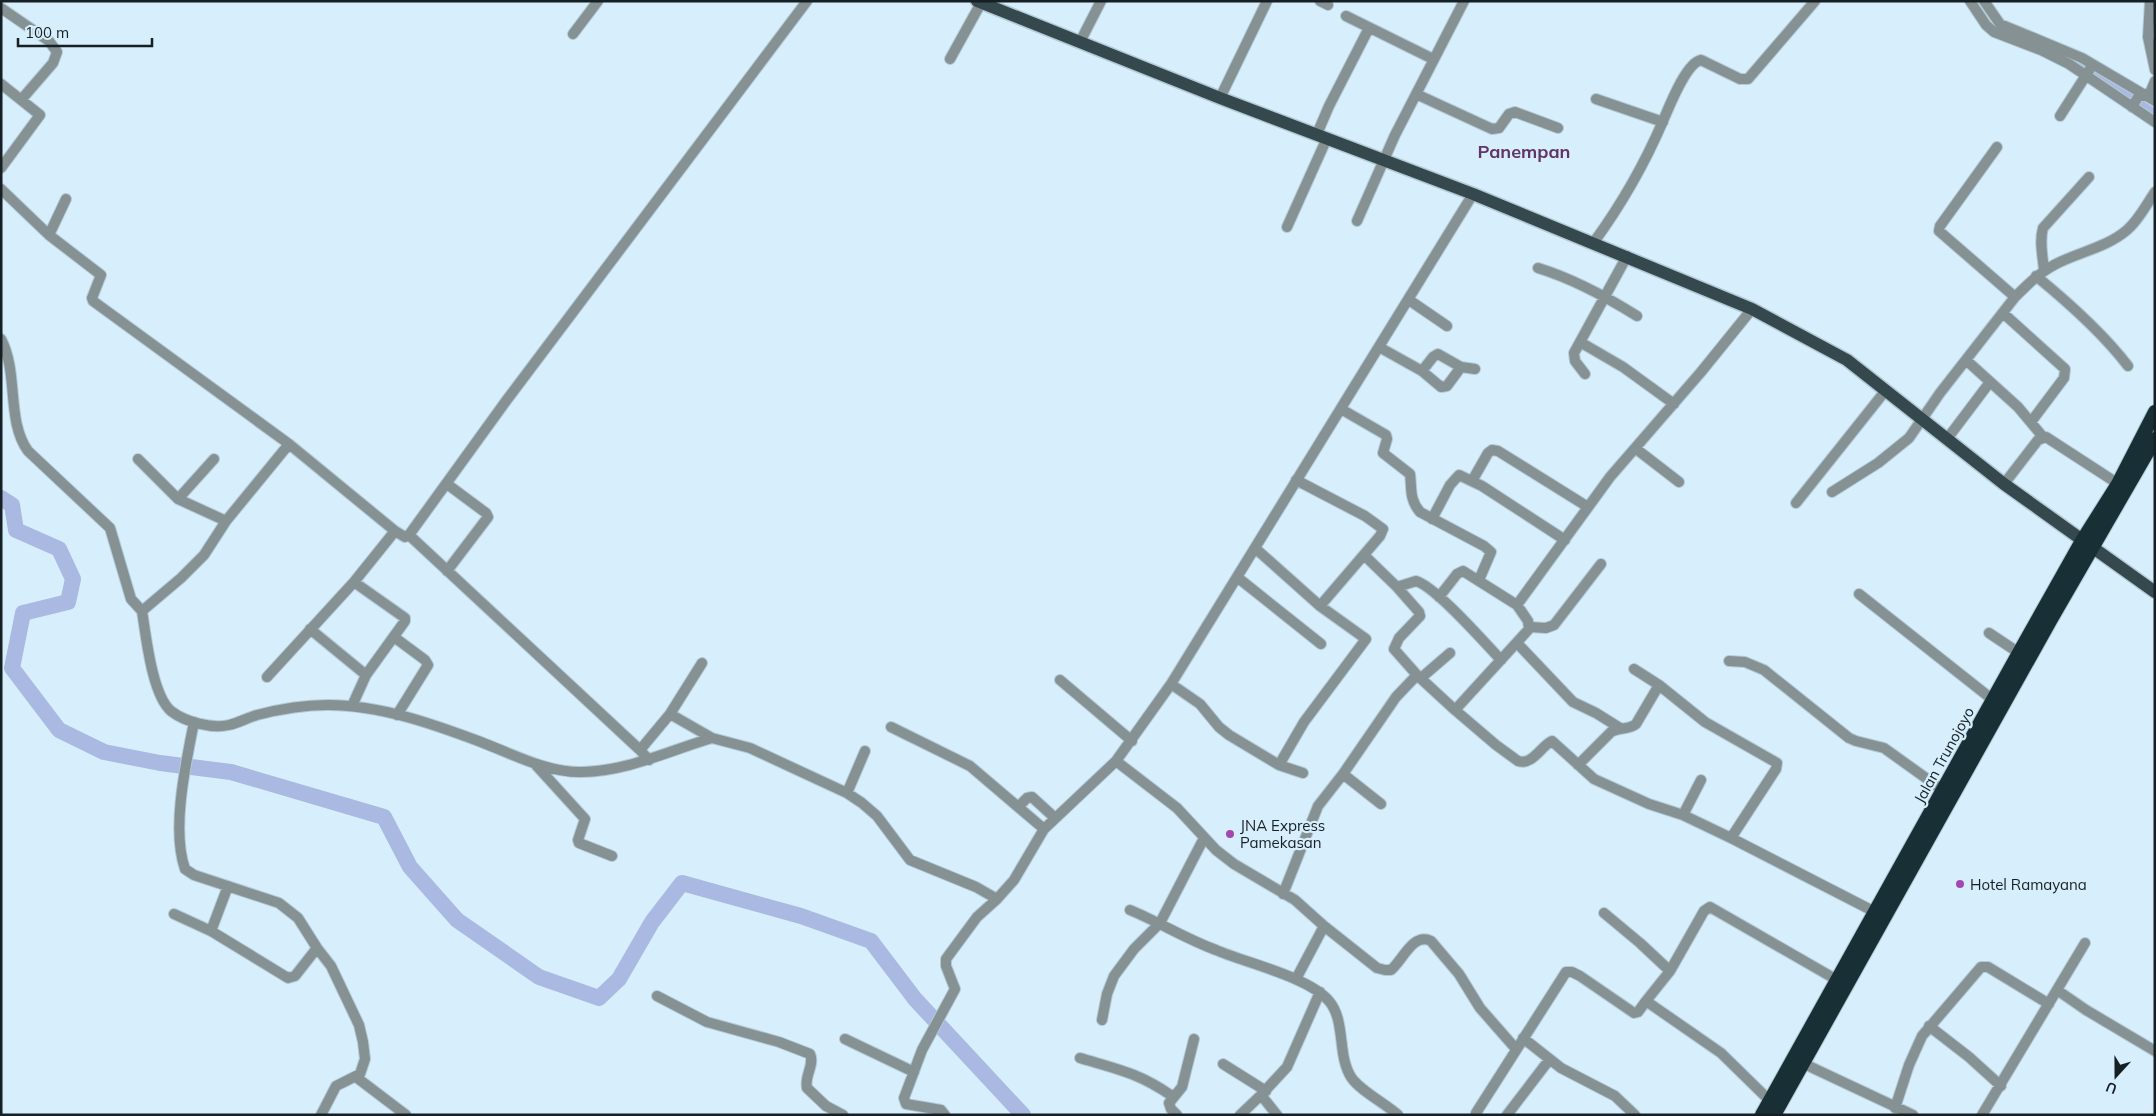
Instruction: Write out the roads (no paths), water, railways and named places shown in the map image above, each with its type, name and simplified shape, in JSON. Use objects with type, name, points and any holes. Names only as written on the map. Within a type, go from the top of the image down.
[{"type":"highway","name":"Jalan Trunojoyo","points":[[2122,486],[2155,412]]},
{"type":"highway","name":"Jalan Trunojoyo","points":[[1762,1115],[1798,1062],[2087,545],[2122,486],[2155,440]]},
{"type":"highway","name":"Jalan Trunojoyo","points":[[1774,1115],[1837,980],[1944,791],[2019,653],[2087,545]]},
{"type":"main road","points":[[979,2],[1220,98],[1594,242],[1752,309],[1847,360],[2004,484],[2155,592]]},
{"type":"street","points":[[573,34],[598,1]]},
{"type":"street","points":[[1,189],[48,235],[101,275],[92,298],[93,301],[289,444],[403,537],[409,535],[490,423],[807,1]]},
{"type":"street","points":[[1080,42],[1101,1]]},
{"type":"street","points":[[1220,98],[1267,1]]},
{"type":"street","points":[[1357,221],[1433,59],[1464,1]]},
{"type":"street","points":[[1594,242],[1639,169],[1679,86],[1696,62],[1701,60],[1740,79],[1748,79],[1814,1]]},
{"type":"street","points":[[2150,1],[2148,37],[2155,70]]},
{"type":"street","points":[[950,59],[979,2]]},
{"type":"street","points":[[1976,2],[1993,25],[2053,55],[2090,70],[2141,101],[2155,122]]},
{"type":"street","points":[[1,8],[49,41],[57,52],[53,64],[22,100]]},
{"type":"street","points":[[1346,16],[1433,59]]},
{"type":"street","points":[[1287,226],[1322,136],[1337,89],[1369,28]]},
{"type":"street","points":[[2090,70],[2141,101]]},
{"type":"street","points":[[2060,116],[2090,70]]},
{"type":"street","points":[[2141,101],[2152,91],[2155,81]]},
{"type":"street","points":[[1,84],[39,113],[40,117],[1,168]]},
{"type":"street","points":[[1416,94],[1492,129],[1499,128],[1509,114],[1515,112],[1558,128]]},
{"type":"street","points":[[1596,99],[1663,122]]},
{"type":"street","points":[[1997,147],[1938,230],[1940,234],[2015,297]]},
{"type":"street","points":[[2090,177],[2043,228],[2040,240],[2040,274],[2060,296],[2100,333],[2128,366]]},
{"type":"street","points":[[1832,492],[1878,463],[1902,444],[2015,297],[2040,274],[2119,236],[2136,221],[2155,192]]},
{"type":"street","points":[[945,1115],[941,1110],[905,1103],[904,1098],[927,1040],[955,986],[946,966],[946,959],[977,917],[1014,880],[1044,829],[1116,761],[1132,741],[1171,684],[1473,194]]},
{"type":"street","points":[[48,235],[66,199]]},
{"type":"street","points":[[1585,374],[1574,357],[1580,342],[1627,256]]},
{"type":"street","points":[[1538,268],[1564,277],[1606,297],[1637,316]]},
{"type":"street","points":[[1409,300],[1448,326]]},
{"type":"street","points":[[1517,605],[1610,477],[1674,404],[1752,309]]},
{"type":"street","points":[[2003,313],[2065,369],[2064,378],[2030,422]]},
{"type":"street","points":[[1,339],[9,360],[20,439],[28,451],[110,528],[131,599],[142,611],[149,657],[161,697],[171,711],[194,722],[211,726],[227,726],[283,709],[327,705],[352,706],[397,715],[473,739],[534,763],[579,772],[606,771],[649,760],[712,738]]},
{"type":"street","points":[[1580,342],[1623,367],[1674,404]]},
{"type":"street","points":[[1380,347],[1422,371],[1438,385],[1444,387],[1461,367]]},
{"type":"street","points":[[1422,371],[1433,357],[1438,354],[1461,367],[1475,369]]},
{"type":"street","points":[[1966,360],[2043,437]]},
{"type":"street","points":[[1947,439],[1990,382]]},
{"type":"street","points":[[1796,502],[1819,476],[1886,390]]},
{"type":"street","points":[[1341,409],[1386,435],[1387,439],[1383,453],[1409,472],[1410,495],[1420,512],[1484,546],[1491,552],[1479,580]]},
{"type":"street","points":[[2004,484],[2038,440],[2048,437],[2122,486]]},
{"type":"street","points":[[142,611],[181,578],[204,555],[226,521],[289,444]]},
{"type":"street","points":[[1635,448],[1679,482]]},
{"type":"street","points":[[1472,481],[1490,451],[1498,451],[1588,507]]},
{"type":"street","points":[[138,458],[178,499],[226,521]]},
{"type":"street","points":[[178,499],[214,460]]},
{"type":"street","points":[[1432,518],[1457,476],[1461,476],[1472,481],[1565,540]]},
{"type":"street","points":[[1296,480],[1382,528],[1383,532],[1320,606]]},
{"type":"street","points":[[446,484],[486,513],[488,517],[447,571]]},
{"type":"street","points":[[267,677],[354,582],[395,531]]},
{"type":"street","points":[[409,535],[649,760]]},
{"type":"street","points":[[1255,548],[1320,606],[1366,640],[1304,722],[1279,766]]},
{"type":"street","points":[[1364,554],[1420,614],[1400,638],[1394,649],[1419,677],[1455,710],[1518,761],[1528,760],[1550,740],[1594,779],[1604,785],[1683,815],[1875,912]]},
{"type":"street","points":[[1530,627],[1546,628],[1554,625],[1600,564]]},
{"type":"street","points":[[1439,597],[1460,571],[1465,572],[1517,605],[1517,608],[1528,621],[1530,627]]},
{"type":"street","points":[[1237,577],[1321,644]]},
{"type":"street","points":[[1397,588],[1416,581],[1439,597],[1501,660]]},
{"type":"street","points":[[352,706],[366,675],[405,622],[405,618],[354,582]]},
{"type":"street","points":[[1859,594],[1993,700]]},
{"type":"street","points":[[1455,710],[1530,627]]},
{"type":"street","points":[[310,630],[366,675]]},
{"type":"street","points":[[1989,633],[2019,653]]},
{"type":"street","points":[[394,637],[425,660],[428,665],[397,715]]},
{"type":"street","points":[[1517,643],[1573,702],[1596,713],[1620,728]]},
{"type":"street","points":[[1283,894],[1318,806],[1343,774],[1396,697],[1450,653]]},
{"type":"street","points":[[1729,661],[1745,662],[1764,670],[1850,738],[1884,748],[1944,791]]},
{"type":"street","points":[[640,750],[670,714],[702,663]]},
{"type":"street","points":[[1634,669],[1659,685],[1705,722],[1777,763],[1776,770],[1731,838]]},
{"type":"street","points":[[1060,680],[1132,741]]},
{"type":"street","points":[[1171,684],[1200,704],[1222,730],[1279,766],[1303,773]]},
{"type":"street","points":[[1578,765],[1611,732],[1620,728],[1632,727],[1636,724],[1659,685]]},
{"type":"street","points":[[670,714],[712,738],[750,748],[847,794],[862,803],[877,816],[910,860],[997,899]]},
{"type":"street","points":[[194,722],[183,776],[180,834],[185,869],[194,875],[286,907],[298,918],[331,966],[340,982],[358,1025],[365,1059],[363,1067],[356,1077],[342,1081],[336,1086],[320,1115]]},
{"type":"street","points":[[891,727],[970,766],[1044,829]]},
{"type":"street","points":[[847,794],[865,751]]},
{"type":"street","points":[[1116,761],[1178,808],[1204,838],[1234,864],[1307,910],[1324,926],[1378,968],[1391,970],[1417,940],[1426,939],[1431,941],[1459,974],[1480,1008],[1516,1050]]},
{"type":"street","points":[[534,763],[585,818],[578,840],[579,843],[612,856]]},
{"type":"street","points":[[1343,774],[1382,804]]},
{"type":"street","points":[[1683,815],[1701,780]]},
{"type":"street","points":[[1018,807],[1027,798],[1032,797],[1055,818]]},
{"type":"street","points":[[1102,1020],[1107,994],[1114,976],[1134,949],[1160,923],[1204,838]]},
{"type":"street","points":[[211,931],[228,886]]},
{"type":"street","points":[[1474,1114],[1567,972],[1580,976],[1634,1013],[1638,1012],[1670,971],[1704,911],[1710,906],[1837,980]]},
{"type":"street","points":[[1130,910],[1213,950],[1296,979],[1320,992],[1334,1009],[1345,1063],[1352,1078],[1397,1115]]},
{"type":"street","points":[[174,914],[211,931],[290,979],[295,976],[317,948]]},
{"type":"street","points":[[1604,914],[1640,943],[1670,971]]},
{"type":"street","points":[[1296,979],[1324,926]]},
{"type":"street","points":[[1982,1115],[2085,944]]},
{"type":"street","points":[[1895,1108],[1915,1048],[1929,1026],[1983,966],[2049,1004]]},
{"type":"street","points":[[2057,990],[2086,1010],[2155,1051]]},
{"type":"street","points":[[1240,1115],[1264,1093],[1287,1067],[1320,992]]},
{"type":"street","points":[[657,996],[707,1022],[779,1042],[810,1054],[812,1059],[806,1078],[807,1088],[826,1106],[843,1115]]},
{"type":"street","points":[[1646,1001],[1721,1053],[1770,1101]]},
{"type":"street","points":[[1929,1026],[1969,1057],[2001,1086]]},
{"type":"street","points":[[1523,1038],[1549,1060],[1615,1096],[1635,1115]]},
{"type":"street","points":[[845,1039],[914,1072]]},
{"type":"street","points":[[1177,1115],[1168,1105],[1172,1096],[1182,1087],[1194,1039]]},
{"type":"street","points":[[1080,1058],[1132,1073],[1152,1082],[1172,1096]]},
{"type":"street","points":[[1507,1115],[1549,1060]]},
{"type":"street","points":[[1798,1062],[1913,1115]]},
{"type":"street","points":[[1223,1064],[1264,1093],[1277,1115]]},
{"type":"street","points":[[356,1077],[406,1115]]},
{"type":"waterway","points":[[1976,1],[1985,17]]},
{"type":"waterway","points":[[2057,54],[2073,60],[2155,114]]},
{"type":"waterway","points":[[1,498],[12,505],[16,530],[59,549],[73,579],[68,602],[23,613],[12,668],[59,730],[104,752],[160,763],[231,772],[384,817],[410,867],[457,920],[539,977],[599,998],[619,979],[652,922],[682,883],[801,916],[871,941],[915,999],[1023,1115]]},
{"type":"place","name":"JNA Express Pamekasan","points":[[1230,834]]},
{"type":"place","name":"Hotel Ramayana","points":[[1960,884]]},
{"type":"district","name":"Panempan","points":[[1524,151]]}]
